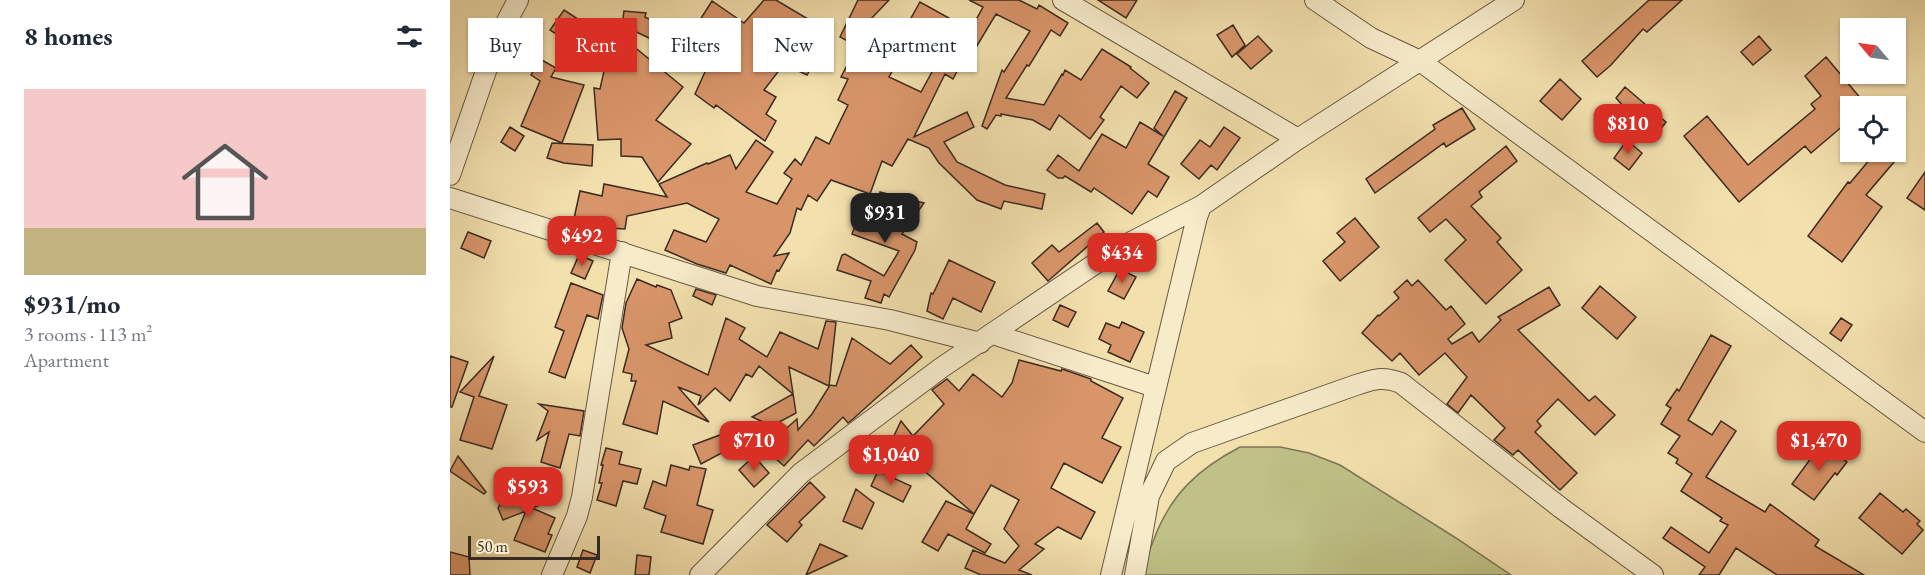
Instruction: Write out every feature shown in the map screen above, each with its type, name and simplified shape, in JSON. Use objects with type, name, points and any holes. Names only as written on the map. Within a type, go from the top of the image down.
[{"type":"street","points":[[450,175],[496,42],[518,0]]},
{"type":"street","points":[[1063,0],[1298,139]]},
{"type":"street","points":[[1315,0],[1371,38],[1420,61],[1925,432]]},
{"type":"street","points":[[700,575],[801,473],[941,368],[1114,251],[1201,206],[1298,139],[1514,0]]},
{"type":"street","points":[[450,198],[757,296],[987,339],[1155,387]]},
{"type":"street","points":[[1111,575],[1155,387],[1201,206]]},
{"type":"street","points":[[552,575],[577,516],[582,497],[622,252]]},
{"type":"street","points":[[1135,575],[1149,496],[1166,461],[1192,443],[1356,384],[1388,378],[1401,383],[1561,508],[1653,575]]},
{"type":"green space","points":[[1240,447],[1280,447],[1309,453],[1340,465],[1511,575],[1143,575],[1149,552],[1161,523],[1178,496],[1211,464]]},
{"type":"building","points":[[764,0],[776,0],[806,18],[753,18],[753,72],[778,72],[764,90],[776,97],[766,114],[776,121],[765,141],[716,105],[714,108],[695,94],[705,72],[741,72],[741,21],[744,23]]},
{"type":"building","points":[[858,0],[889,0],[872,18],[849,18]]},
{"type":"building","points":[[969,0],[1019,0],[1037,9],[1039,5],[1068,23],[1060,36],[1051,30],[1006,98],[1044,105],[1065,70],[1081,80],[1102,49],[1131,67],[1149,83],[1137,98],[1121,86],[1100,117],[1104,120],[1090,139],[1059,115],[1050,130],[1033,120],[1001,114],[1001,116],[996,115],[987,129],[982,126],[1002,70],[1004,72],[1030,31],[996,14],[977,46],[977,18],[983,7]]},
{"type":"building","points":[[1098,0],[1137,0],[1126,18]]},
{"type":"building","points":[[1649,0],[1682,0],[1647,32],[1643,29],[1611,65],[1597,77],[1582,61]]},
{"type":"building","points":[[712,1],[737,18],[701,18]]},
{"type":"building","points":[[920,2],[949,18],[911,18]]},
{"type":"building","points":[[564,10],[576,18],[558,18]]},
{"type":"building","points":[[624,11],[646,13],[645,17],[649,19],[649,38],[637,32],[637,18],[623,18]]},
{"type":"building","points":[[555,23],[555,33],[550,30]]},
{"type":"building","points":[[846,25],[846,40],[840,37]]},
{"type":"building","points":[[1233,25],[1245,45],[1232,57],[1217,35]]},
{"type":"building","points":[[1258,36],[1272,51],[1251,69],[1237,54]]},
{"type":"building","points":[[1759,36],[1771,50],[1753,65],[1741,52]]},
{"type":"building","points":[[637,49],[649,59],[649,72],[665,72],[683,87],[656,120],[691,144],[658,182],[642,157],[621,156],[621,139],[598,140],[594,88],[600,89],[604,72],[637,72]]},
{"type":"building","points":[[1826,57],[1840,74],[1840,84],[1849,84],[1859,96],[1840,96],[1840,128],[1811,153],[1805,146],[1739,202],[1684,136],[1707,116],[1748,165],[1815,109],[1811,104],[1821,96],[1805,76]]},
{"type":"building","points":[[543,61],[555,67],[551,77],[584,85],[562,143],[521,126],[540,81],[531,75],[533,72],[543,72]]},
{"type":"building","points":[[846,67],[846,72],[892,72],[889,77],[921,92],[932,72],[957,72],[953,79],[945,74],[914,137],[967,112],[974,127],[944,142],[957,162],[1005,185],[1045,194],[1042,209],[1004,201],[1001,209],[977,200],[939,163],[929,148],[908,139],[892,166],[882,161],[870,194],[831,180],[817,201],[808,195],[801,210],[797,208],[790,233],[774,256],[789,253],[779,271],[777,270],[771,284],[730,265],[726,273],[697,264],[665,250],[674,230],[706,242],[719,219],[687,203],[627,216],[625,229],[589,227],[573,223],[580,191],[602,196],[604,184],[667,197],[659,184],[730,155],[736,169],[756,140],[773,152],[746,192],[777,204],[792,179],[784,173],[795,159],[801,165],[816,137],[829,144],[848,105],[838,100],[848,79],[841,77]]},
{"type":"building","points":[[1560,79],[1581,99],[1562,120],[1540,101]]},
{"type":"building","points":[[1625,87],[1666,122],[1653,139],[1616,98]]},
{"type":"building","points":[[1175,91],[1187,98],[1148,164],[1169,177],[1157,197],[1148,191],[1132,214],[1094,188],[1091,192],[1065,176],[1058,178],[1047,170],[1058,155],[1079,171],[1102,134],[1126,148],[1140,122],[1163,136],[1154,128]]},
{"type":"building","points":[[1462,108],[1475,129],[1446,147],[1444,143],[1375,193],[1366,179],[1435,129],[1433,125]]},
{"type":"building","points":[[510,127],[524,136],[515,151],[501,142]]},
{"type":"building","points":[[1224,127],[1240,138],[1217,170],[1211,165],[1199,179],[1181,164],[1200,140],[1210,147]]},
{"type":"building","points":[[1627,140],[1642,153],[1629,170],[1614,158]]},
{"type":"building","points":[[552,143],[593,145],[592,166],[564,163],[547,158]]},
{"type":"building","points":[[1506,146],[1517,161],[1479,192],[1482,197],[1471,206],[1501,238],[1497,242],[1522,270],[1486,304],[1445,260],[1466,240],[1446,219],[1430,232],[1418,218]]},
{"type":"building","points":[[1868,162],[1894,162],[1866,195],[1882,207],[1842,262],[1808,236],[1848,182],[1850,183]]},
{"type":"building","points":[[1925,172],[1925,210],[1907,198]]},
{"type":"building","points":[[880,192],[924,203],[902,234],[917,242],[915,250],[889,297],[884,294],[881,303],[865,298],[871,281],[837,270],[842,255],[845,254],[884,276],[899,251],[852,234],[857,221],[873,227]]},
{"type":"building","points":[[1355,218],[1379,247],[1340,281],[1323,261],[1345,242],[1337,233]]},
{"type":"building","points":[[1097,223],[1104,232],[1048,281],[1032,263],[1052,245],[1059,252]]},
{"type":"building","points":[[468,232],[491,241],[484,258],[461,248]]},
{"type":"building","points":[[579,255],[593,261],[585,279],[571,273]]},
{"type":"building","points":[[949,260],[995,282],[981,312],[953,298],[943,319],[927,311],[931,293],[933,294]]},
{"type":"building","points":[[1120,269],[1136,277],[1124,299],[1108,291]]},
{"type":"building","points":[[637,279],[671,290],[682,318],[669,323],[672,338],[646,345],[708,375],[726,318],[745,328],[739,339],[767,357],[780,332],[818,349],[826,321],[836,322],[829,386],[789,367],[796,413],[772,426],[752,417],[793,394],[759,366],[752,377],[746,374],[730,401],[715,388],[698,405],[701,396],[678,387],[709,422],[663,401],[657,434],[623,424],[636,381],[631,381],[632,374],[623,372],[629,349],[622,328],[626,303]]},
{"type":"building","points":[[1407,280],[1412,286],[1418,280],[1446,310],[1451,306],[1465,324],[1448,339],[1452,344],[1472,332],[1479,342],[1501,320],[1498,317],[1549,287],[1560,305],[1518,330],[1589,401],[1595,396],[1615,415],[1595,435],[1558,399],[1537,421],[1541,426],[1535,432],[1577,473],[1560,490],[1518,450],[1513,455],[1494,440],[1505,428],[1471,395],[1458,413],[1447,404],[1467,377],[1445,353],[1419,375],[1400,353],[1392,361],[1362,333],[1378,315],[1399,298],[1394,292]]},
{"type":"building","points":[[571,283],[603,295],[598,319],[587,315],[565,378],[549,372],[564,331],[555,327]]},
{"type":"building","points":[[1600,286],[1636,317],[1617,339],[1582,308]]},
{"type":"building","points":[[696,289],[716,295],[712,305],[693,296]]},
{"type":"building","points":[[1060,305],[1076,312],[1068,327],[1053,320]]},
{"type":"building","points":[[1841,318],[1852,325],[1841,341],[1830,333]]},
{"type":"building","points":[[1122,322],[1144,332],[1130,362],[1108,352],[1111,345],[1099,339],[1106,323],[1119,328]]},
{"type":"building","points":[[1711,335],[1731,346],[1688,420],[1712,435],[1721,421],[1736,431],[1706,477],[1765,512],[1770,504],[1819,540],[1815,546],[1864,575],[1777,575],[1736,548],[1719,575],[1699,575],[1705,567],[1663,538],[1671,527],[1709,553],[1728,525],[1720,521],[1722,518],[1681,491],[1692,474],[1676,463],[1678,459],[1668,453],[1680,436],[1661,424],[1671,408],[1666,405],[1677,389],[1679,391]]},
{"type":"building","points":[[852,338],[890,364],[911,345],[922,357],[848,423],[843,417],[814,446],[808,440],[784,466],[776,459],[783,450],[773,440],[797,419],[798,430],[812,414],[830,385],[836,386]]},
{"type":"building","points":[[450,356],[468,362],[452,407],[450,407]]},
{"type":"building","points":[[494,356],[479,396],[507,405],[492,449],[460,440],[474,397],[460,392]]},
{"type":"building","points":[[1019,360],[1061,371],[1062,369],[1091,379],[1123,398],[1102,438],[1121,447],[1102,483],[1064,463],[1051,488],[1095,512],[1081,539],[1058,527],[1035,544],[1044,549],[1019,570],[1032,575],[981,575],[965,568],[973,550],[1005,563],[1019,546],[1004,529],[1019,500],[991,485],[974,514],[891,442],[901,421],[913,436],[944,404],[932,390],[947,379],[959,391],[973,374],[1002,397],[1012,383]]},
{"type":"building","points":[[539,404],[584,411],[580,436],[569,434],[560,468],[541,462],[549,432],[537,440],[548,411]]},
{"type":"building","points":[[720,435],[731,448],[701,464],[693,445]]},
{"type":"building","points":[[1822,443],[1847,462],[1837,475],[1835,473],[1814,500],[1792,484]]},
{"type":"building","points":[[606,448],[622,452],[619,464],[641,469],[637,484],[623,481],[616,506],[597,500],[602,483],[599,483],[603,465],[601,465]]},
{"type":"building","points":[[458,456],[486,492],[484,494],[450,471]]},
{"type":"building","points":[[754,456],[769,473],[754,487],[739,470]]},
{"type":"building","points":[[671,465],[689,470],[690,466],[706,469],[697,505],[713,510],[703,544],[661,532],[666,516],[644,508],[653,481],[666,486]]},
{"type":"building","points":[[878,471],[911,486],[903,502],[871,486]]},
{"type":"building","points":[[810,482],[825,497],[799,522],[802,525],[787,542],[767,525]]},
{"type":"building","points":[[513,483],[546,503],[532,508],[555,518],[548,534],[552,535],[545,552],[514,540],[526,511],[503,520],[498,508]]},
{"type":"building","points":[[856,489],[874,503],[862,529],[843,521]]},
{"type":"building","points":[[1880,493],[1903,512],[1906,509],[1920,521],[1917,524],[1923,530],[1902,554],[1859,518]]},
{"type":"building","points":[[946,501],[974,514],[966,529],[991,544],[985,553],[948,534],[938,551],[922,542]]},
{"type":"building","points":[[820,544],[847,556],[806,575]]},
{"type":"building","points":[[583,550],[597,555],[590,573],[577,567]]},
{"type":"building","points":[[450,552],[469,557],[470,575],[450,575]]},
{"type":"building","points":[[637,555],[651,557],[649,575],[635,575]]}]
